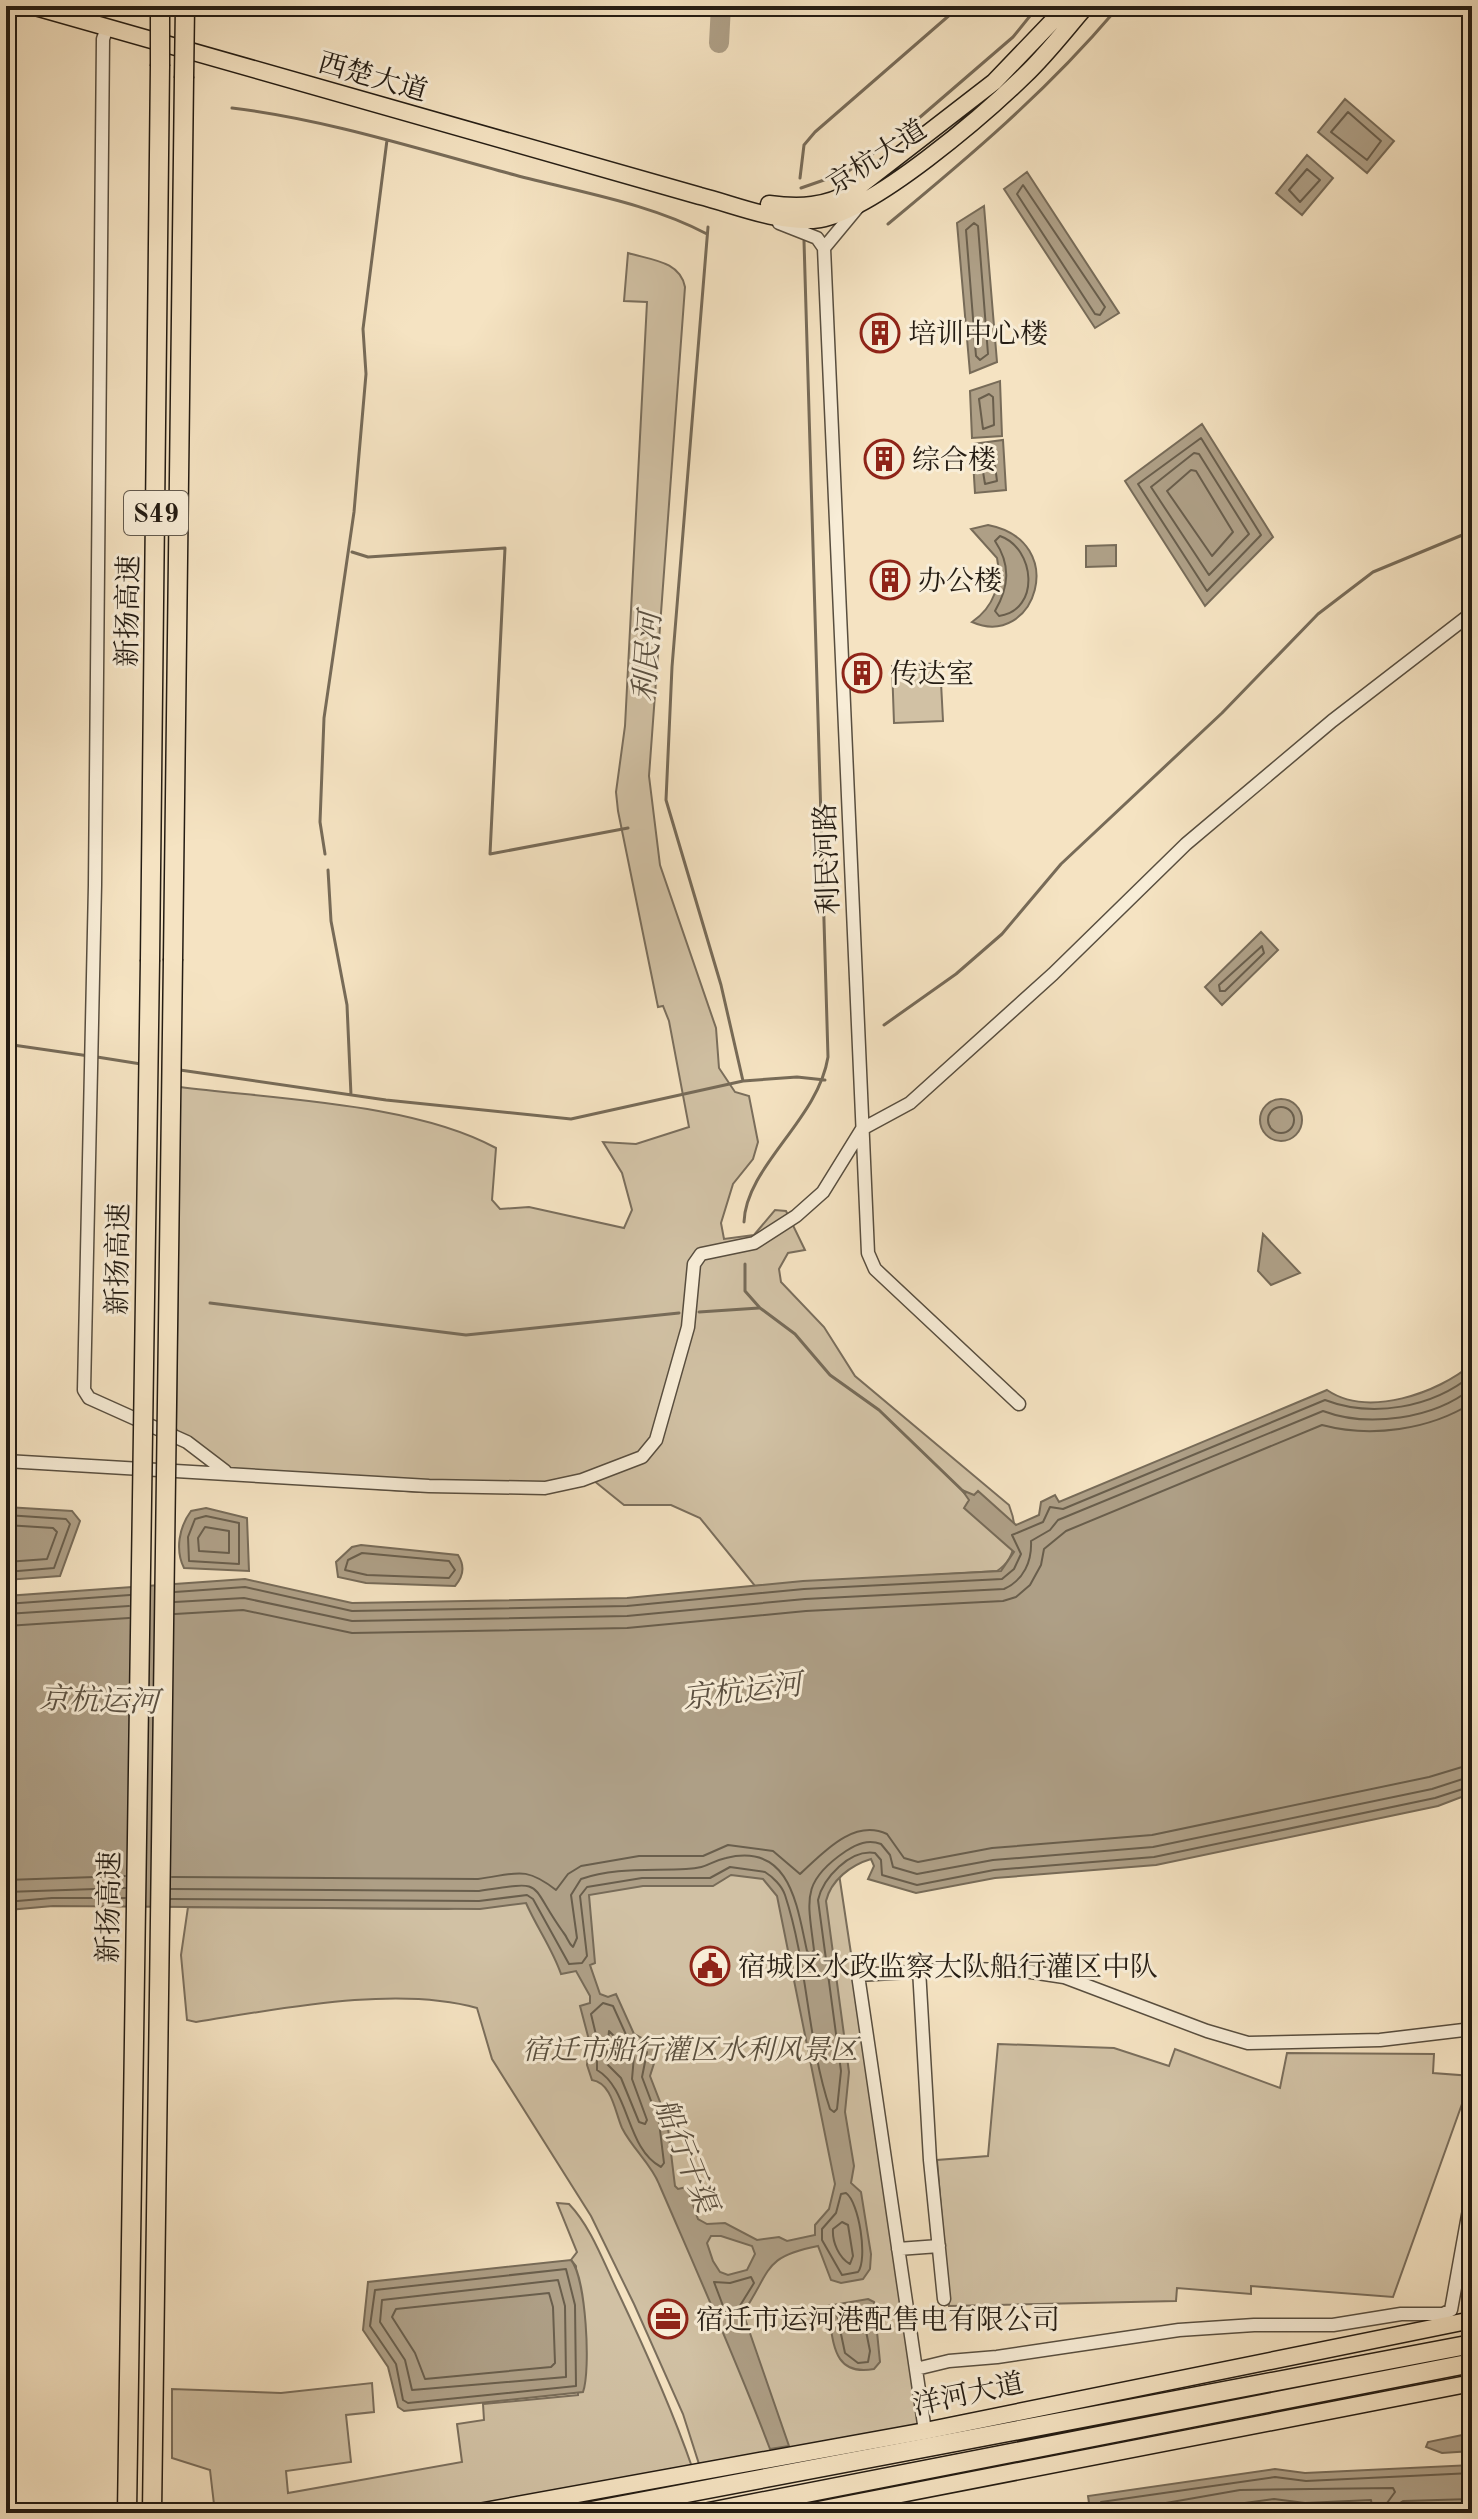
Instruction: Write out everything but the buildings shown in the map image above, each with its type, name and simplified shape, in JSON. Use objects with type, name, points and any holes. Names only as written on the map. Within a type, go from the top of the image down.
[{"type":"highway","name":"新扬高速","points":[[127,2513],[150,960],[160,6]]},
{"type":"highway","name":"新扬高速","points":[[152,2513],[185,6]]},
{"type":"highway","name":"洋河大道","points":[[581,2513],[1434,2351],[1471,2354]]},
{"type":"highway","name":"洋河大道","points":[[704,2513],[1440,2370],[1471,2354]]},
{"type":"main road","name":"西楚大道","points":[[32,6],[700,196]]},
{"type":"main road","name":"京杭大道","points":[[700,196],[787,206],[835,201],[918,144],[994,82],[1067,6]]},
{"type":"main road","name":"京杭大道","points":[[700,196],[792,219],[818,219],[862,202],[914,169],[1025,75],[1086,6]]},
{"type":"main road","name":"洋河大道","points":[[473,2513],[925,2431],[1472,2320]]},
{"type":"main road","points":[[803,2513],[852,2508],[1472,2383]]},
{"type":"street","points":[[107,28],[103,39],[93,1023],[84,1390],[89,1398],[187,1442],[225,1471]]},
{"type":"street","points":[[700,196],[817,238],[824,248],[862,202]]},
{"type":"street","name":"利民河路","points":[[824,248],[868,1253],[875,1269],[1019,1404]]},
{"type":"street","points":[[6,1461],[225,1471],[429,1486],[545,1488],[582,1480],[642,1457],[656,1440],[688,1327],[694,1264],[701,1254],[754,1243],[772,1234],[823,1192],[862,1129],[910,1103],[1053,974],[1186,844],[1332,721],[1472,613]]},
{"type":"street","points":[[919,1969],[930,2160],[944,2299]]},
{"type":"street","points":[[925,2431],[858,1975],[919,1969],[1006,1969],[1064,1977],[1207,2031],[1248,2043],[1380,2040],[1472,2029]]},
{"type":"street","points":[[916,2369],[949,2361],[997,2357],[1179,2330],[1254,2325],[1320,2326],[1401,2314],[1443,2314],[1451,2310],[1472,2193]]},
{"type":"street","points":[[898,2249],[939,2246]]},
{"type":"green space","points":[[628,253],[671,267],[682,278],[685,287],[649,776],[660,865],[716,1028],[719,1068],[735,1092],[749,1096],[758,1142],[753,1159],[733,1184],[721,1223],[724,1239],[754,1235],[775,1210],[786,1211],[805,1250],[788,1253],[779,1269],[781,1282],[824,1327],[855,1376],[1009,1505],[1015,1541],[1009,1558],[997,1571],[755,1586],[700,1518],[671,1505],[624,1505],[588,1476],[503,1490],[419,1492],[223,1478],[180,1443],[176,1428],[180,1087],[342,1105],[425,1121],[463,1133],[496,1148],[492,1200],[500,1209],[529,1207],[624,1228],[632,1210],[622,1173],[603,1142],[636,1144],[689,1127],[669,1021],[663,1006],[658,1007],[616,792],[625,726],[647,302],[624,301]]},
{"type":"green space","points":[[940,663],[943,721],[894,723],[892,666]]},
{"type":"green space","name":"宿迁市船行灌区水利风景区","points":[[836,1854],[922,2424],[699,2464],[683,2414],[634,2304],[591,2216],[492,2059],[477,2008],[445,2001],[374,1999],[300,2006],[196,2022],[187,2020],[181,1955],[188,1907],[448,1909]]},
{"type":"green space","points":[[998,2044],[1114,2048],[1169,2066],[1175,2049],[1280,2088],[1287,2053],[1434,2054],[1433,2073],[1472,2076],[1393,2297],[1251,2286],[1251,2294],[1177,2288],[1176,2301],[949,2306],[937,2160],[988,2156]]},
{"type":"green space","points":[[557,2203],[569,2204],[596,2245],[657,2378],[692,2467],[429,2513],[215,2513],[210,2470],[172,2458],[172,2389],[281,2393],[372,2383],[374,2412],[346,2415],[351,2462],[286,2471],[288,2493],[462,2462],[457,2424],[484,2420],[483,2404],[578,2395],[576,2266],[571,2260],[577,2252]]},
{"type":"water","points":[[1345,99],[1394,141],[1367,173],[1318,132]]},
{"type":"water","points":[[1307,155],[1333,178],[1302,215],[1276,193]]},
{"type":"water","points":[[1027,172],[1119,313],[1095,328],[1004,189]]},
{"type":"water","points":[[984,206],[997,362],[970,373],[957,223]]},
{"type":"water","points":[[1000,381],[1002,436],[972,438],[970,391]]},
{"type":"water","points":[[1202,424],[1273,537],[1205,606],[1125,481]]},
{"type":"water","points":[[1003,440],[1006,490],[975,493],[972,444]]},
{"type":"water","points":[[988,525],[1014,535],[1029,551],[1036,570],[1035,590],[1027,608],[1013,621],[994,627],[972,622],[991,602],[997,585],[997,558],[971,529]]},
{"type":"water","points":[[1116,545],[1116,566],[1086,567],[1086,546]]},
{"type":"water","points":[[1261,932],[1278,950],[1222,1005],[1205,987]]},
{"type":"water","points":[[1281,1099],[1296,1105],[1302,1120],[1296,1135],[1281,1141],[1266,1135],[1260,1120],[1266,1105]]},
{"type":"water","points":[[1263,1234],[1300,1273],[1271,1285],[1258,1271]]},
{"type":"water","name":"京杭运河","points":[[1472,1364],[1472,1793],[1438,1806],[1156,1865],[995,1878],[916,1893],[868,1879],[874,1866],[871,1859],[849,1869],[832,1886],[826,1901],[849,2072],[845,2112],[854,2166],[851,2183],[861,2192],[871,2254],[870,2269],[863,2279],[841,2283],[831,2280],[818,2246],[800,2250],[777,2261],[770,2268],[743,2313],[789,2446],[770,2449],[656,2177],[622,2128],[608,2092],[599,2082],[592,2080],[587,2065],[589,2040],[580,2006],[590,2003],[590,1996],[576,1971],[561,1974],[526,1903],[480,1909],[53,1906],[8,1910],[6,1921],[6,1596],[245,1579],[352,1603],[627,1598],[803,1581],[1001,1571],[1014,1552],[964,1508],[969,1500],[962,1490],[974,1495],[978,1491],[1016,1525],[1039,1515],[1041,1502],[1055,1495],[1059,1502],[1327,1390],[1362,1402],[1382,1402],[1422,1392],[1458,1375]],"holes":[[[731,1875],[763,1879],[777,1896],[835,2184],[829,2209],[815,2225],[815,2235],[787,2241],[779,2237],[757,2240],[725,2223],[707,2224],[698,2219],[687,2187],[678,2189],[675,2186],[667,2120],[650,2076],[657,2054],[651,2043],[634,2034],[616,1994],[608,1997],[600,1994],[590,1965],[595,1963],[589,1895],[643,1886],[713,1886]],[[711,2236],[752,2246],[755,2254],[747,2270],[728,2275],[720,2272],[707,2243]]]},
{"type":"water","points":[[6,1507],[72,1511],[80,1521],[60,1576],[6,1580]]},
{"type":"water","points":[[206,1508],[247,1518],[249,1571],[184,1568],[179,1546],[184,1524],[191,1511]]},
{"type":"water","points":[[361,1545],[458,1555],[462,1563],[460,1579],[455,1586],[366,1583],[338,1577],[336,1562],[352,1547]]},
{"type":"water","points":[[571,2260],[580,2285],[586,2324],[587,2364],[583,2392],[404,2411],[398,2407],[388,2367],[363,2330],[368,2282]]},
{"type":"water","points":[[868,2299],[874,2302],[880,2362],[874,2369],[860,2370],[849,2367],[837,2352],[827,2306]]},
{"type":"water","points":[[1472,2433],[1472,2451],[1442,2453],[1426,2447],[1428,2442]]},
{"type":"water","points":[[1472,2465],[1472,2506],[1321,2513],[1094,2513],[1090,2510],[1088,2496],[1275,2469],[1305,2473]]},
{"type":"waterway","name":"利民河","points":[[719,43],[721,6]]},
{"type":"waterway","points":[[800,178],[804,145],[815,132],[960,6]]},
{"type":"waterway","points":[[801,188],[847,172],[897,137],[1013,37],[1038,6]]},
{"type":"waterway","points":[[888,224],[1034,97],[1114,12]]},
{"type":"waterway","points":[[232,108],[339,128],[613,199],[661,214],[707,234]]},
{"type":"waterway","points":[[325,854],[320,822],[324,718],[354,512],[366,374],[363,329],[387,140]]},
{"type":"waterway","name":"利民河","points":[[708,227],[672,667],[666,800],[721,985],[743,1081]]},
{"type":"waterway","points":[[744,1222],[748,1201],[757,1181],[811,1101],[822,1080],[828,1057],[804,241]]},
{"type":"waterway","points":[[884,1025],[956,974],[1002,934],[1061,864],[1222,713],[1318,614],[1373,572],[1472,531]]},
{"type":"waterway","points":[[352,552],[368,557],[505,548],[490,854],[628,828]]},
{"type":"waterway","points":[[328,870],[331,921],[347,1005],[351,1095]]},
{"type":"waterway","points":[[6,1044],[89,1056]]},
{"type":"waterway","points":[[97,1057],[141,1064]]},
{"type":"waterway","points":[[180,1070],[386,1100],[571,1119],[743,1081],[797,1077],[825,1080]]},
{"type":"waterway","points":[[745,1264],[745,1291],[760,1308],[795,1334],[830,1375],[879,1410],[965,1493]]},
{"type":"waterway","points":[[210,1303],[466,1335],[679,1313]]},
{"type":"waterway","points":[[699,1312],[759,1308]]},
{"type":"place","name":"培训中心楼","points":[[880,333]]},
{"type":"place","name":"综合楼","points":[[884,459]]},
{"type":"place","name":"办公楼","points":[[890,580]]},
{"type":"place","name":"传达室","points":[[862,673]]},
{"type":"place","name":"宿城区水政监察大队船行灌区中队","points":[[710,1966]]},
{"type":"place","name":"宿迁市运河港配售电有限公司","points":[[668,2319]]},
{"type":"water label","name":"船行干渠","points":[[686,2155]]}]
